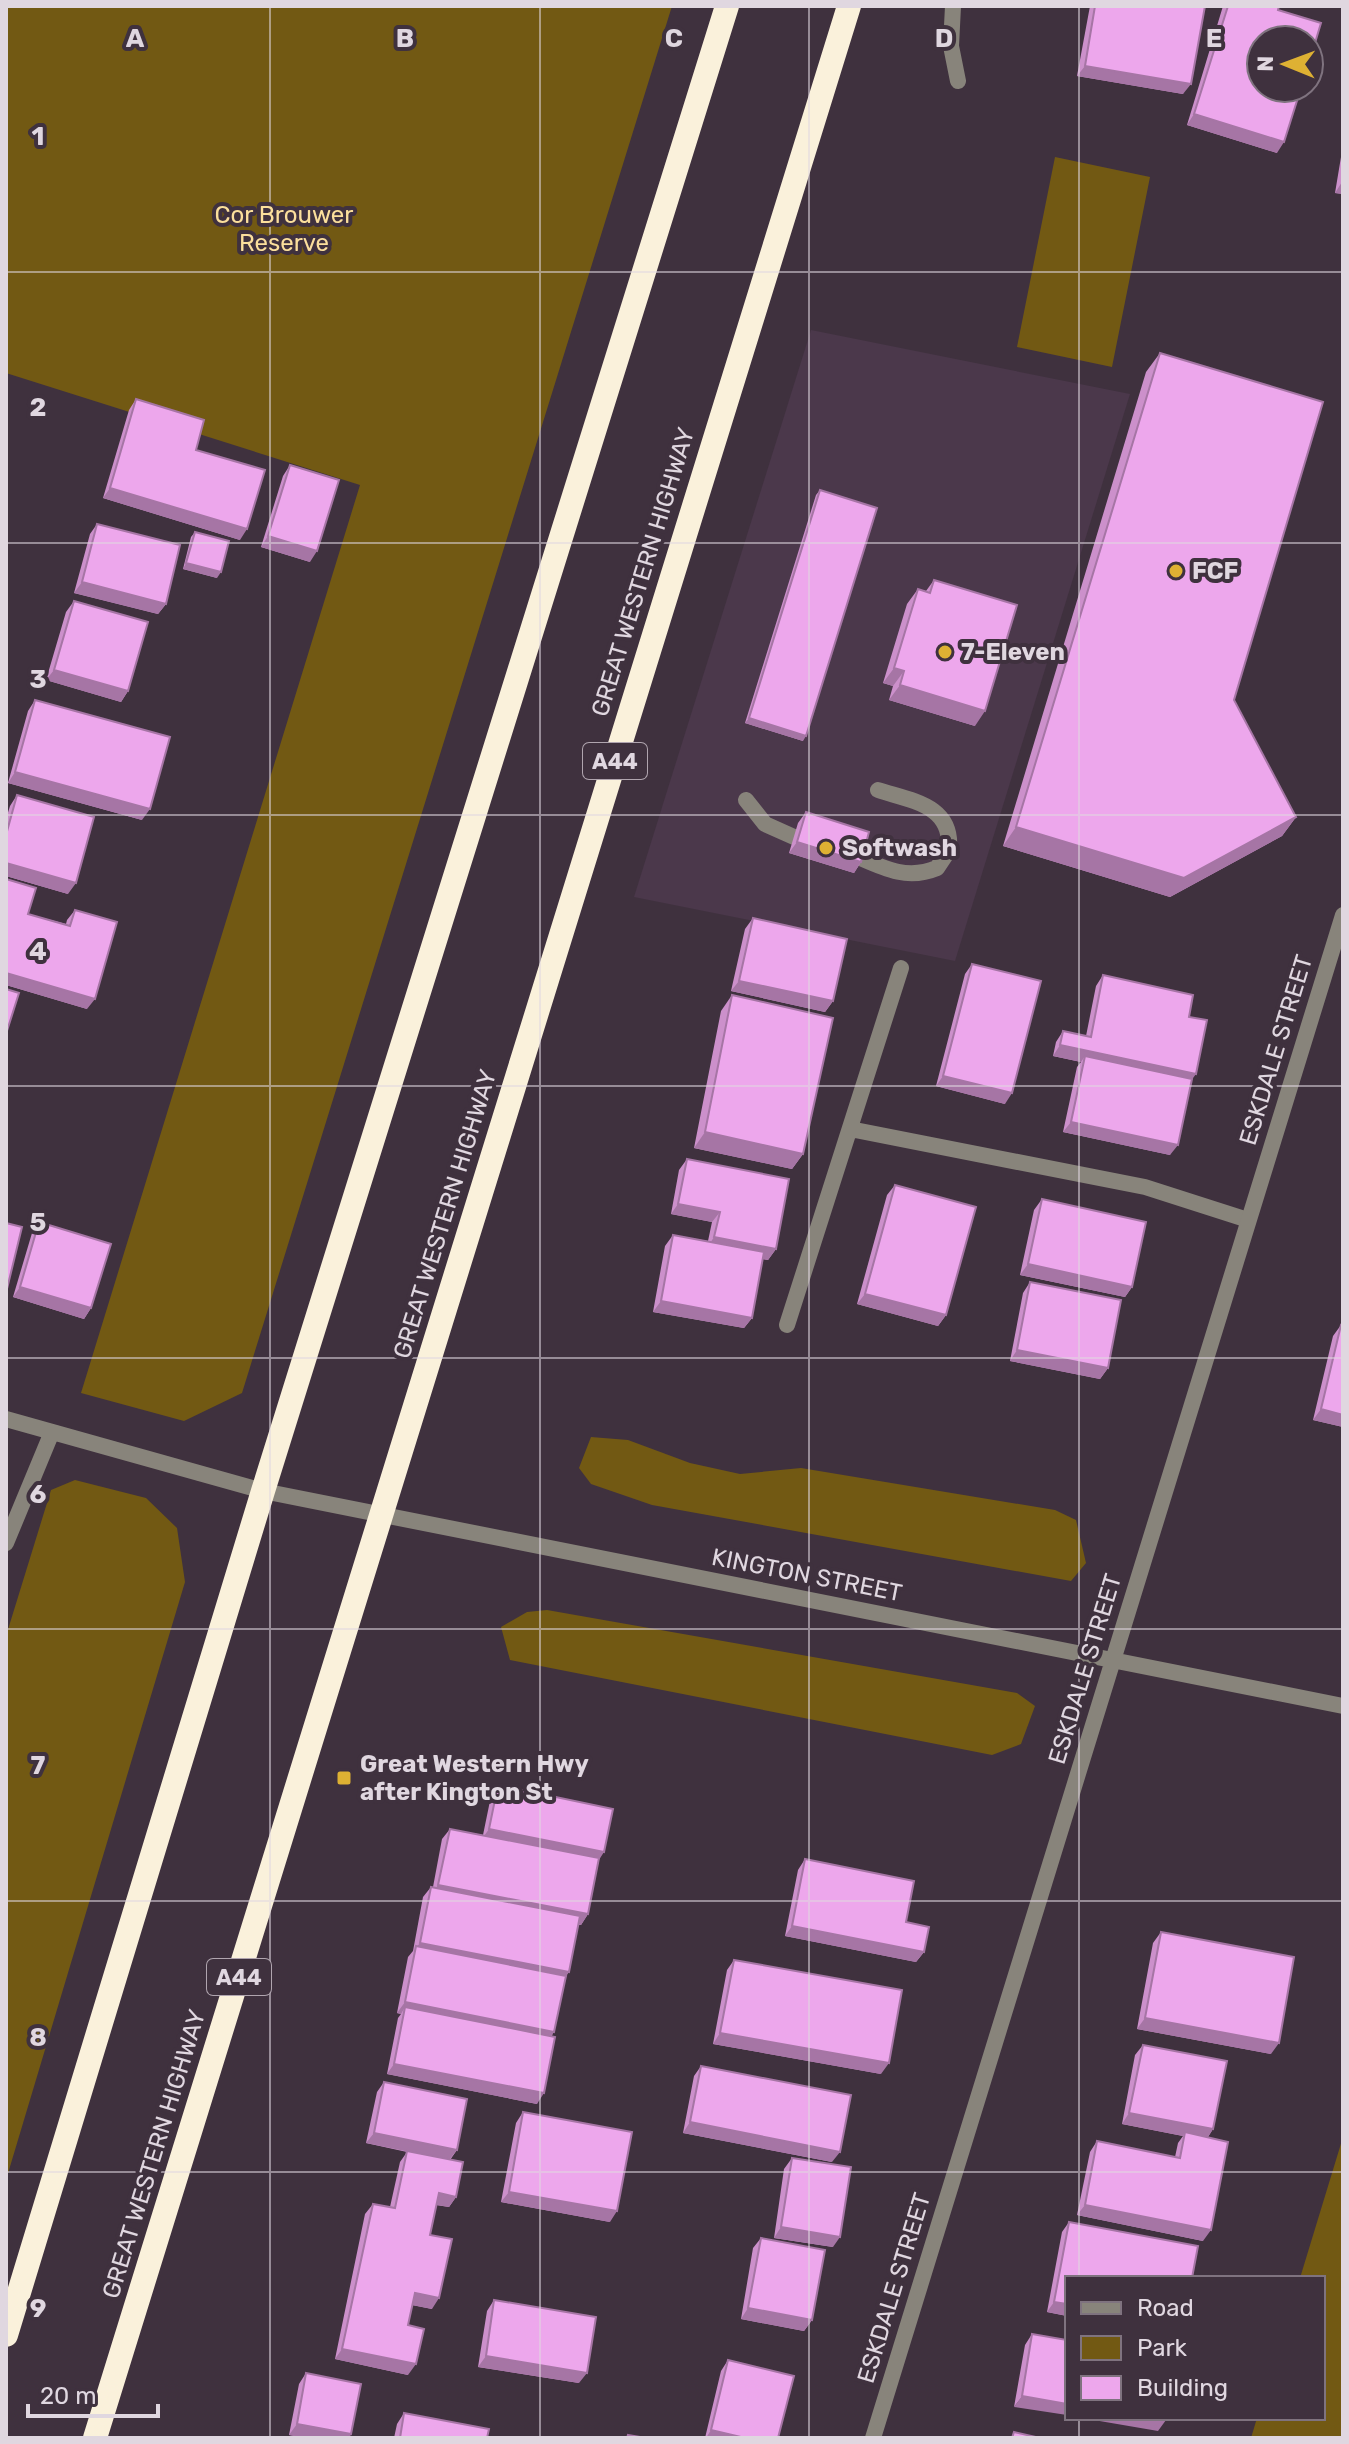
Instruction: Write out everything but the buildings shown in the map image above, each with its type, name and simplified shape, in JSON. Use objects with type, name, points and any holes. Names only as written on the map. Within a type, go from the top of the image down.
[{"type":"highway","points":[[6,2335],[263,1491],[727,6]]},
{"type":"highway","name":"GREAT WESTERN HIGHWAY","points":[[95,2438],[849,6]]},
{"type":"street","points":[[953,6],[951,46],[958,81]]},
{"type":"street","points":[[858,857],[892,873],[911,874],[937,868],[949,850],[946,823],[937,810],[878,790]]},
{"type":"street","points":[[746,800],[765,824],[794,837]]},
{"type":"street","name":"ESKDALE STREET","points":[[873,2438],[1343,915]]},
{"type":"street","points":[[787,1325],[901,968]]},
{"type":"street","points":[[850,1129],[1145,1187],[1248,1220]]},
{"type":"street","name":"KINGTON STREET","points":[[6,1419],[263,1491],[1343,1706]]},
{"type":"street","points":[[6,1543],[52,1432]]},
{"type":"shaded area","points":[[811,330],[1130,394],[955,961],[634,897]]},
{"type":"green space","name":"Cor Brouwer Reserve","points":[[6,6],[672,6],[242,1393],[184,1421],[81,1393],[360,485],[6,373]]},
{"type":"green space","points":[[1055,157],[1150,177],[1112,367],[1017,347]]},
{"type":"green space","points":[[591,1437],[628,1440],[690,1463],[740,1474],[801,1468],[1055,1510],[1076,1520],[1086,1563],[1071,1581],[652,1505],[591,1484],[579,1468]]},
{"type":"green space","points":[[75,1480],[146,1498],[177,1528],[185,1582],[6,2180],[6,1636],[51,1490]]},
{"type":"green space","points":[[547,1610],[1017,1693],[1035,1706],[1021,1744],[992,1755],[510,1660],[501,1627],[527,1612]]},
{"type":"green space","points":[[1343,2137],[1343,2438],[1251,2438],[1256,2420],[1325,2420],[1325,2276],[1301,2276]]},
{"type":"place","name":"FCF","points":[[1176,571]]},
{"type":"place","name":"7-Eleven","points":[[945,652]]},
{"type":"place","name":"Softwash","points":[[826,848]]},
{"type":"place","name":"Great Western Hwy after Kington St","points":[[344,1778]]}]
